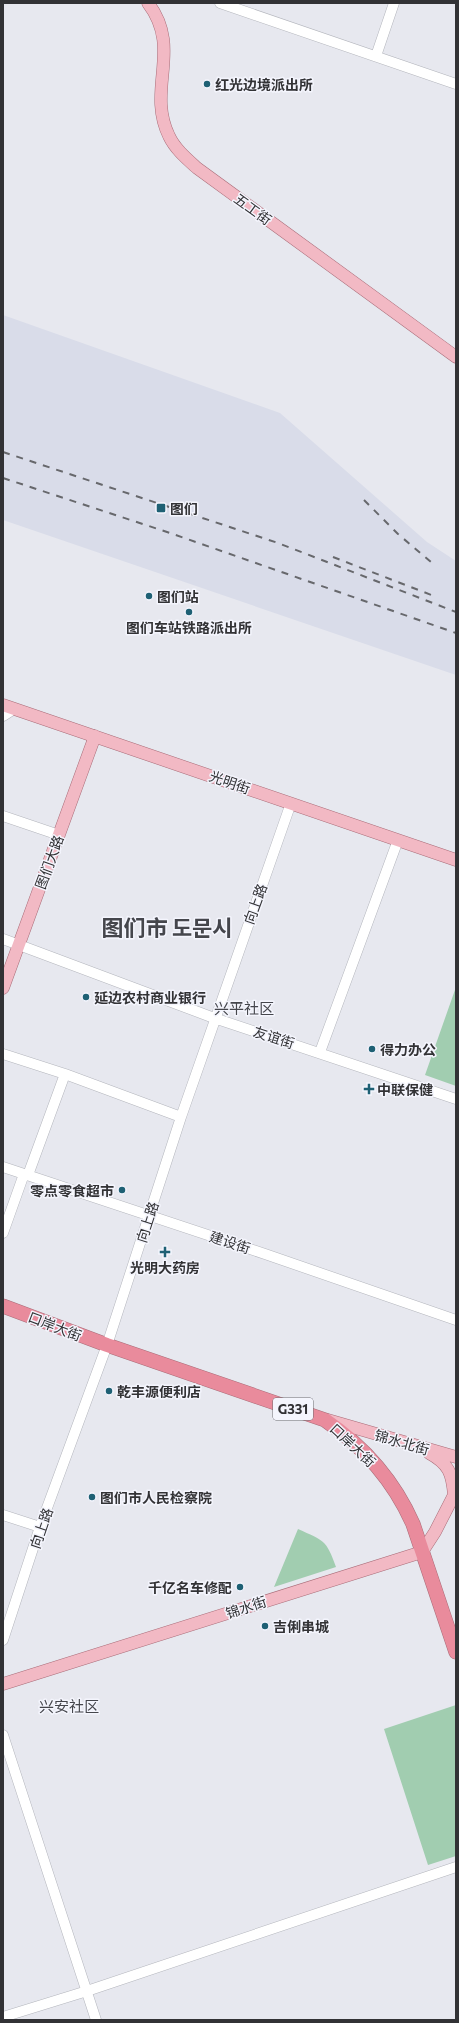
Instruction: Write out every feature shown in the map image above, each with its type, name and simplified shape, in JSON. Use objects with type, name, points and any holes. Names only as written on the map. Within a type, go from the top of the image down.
[{"type":"highway","name":"口岸大街","points":[[3,1306],[107,1346],[325,1420],[343,1432],[359,1447],[396,1491],[413,1524],[456,1652]]},
{"type":"main road","name":"五工街","points":[[148,3],[158,19],[163,32],[165,44],[160,87],[161,111],[165,127],[176,147],[197,168],[456,356]]},
{"type":"main road","name":"光明街","points":[[9,707],[456,860]]},
{"type":"main road","name":"图们大路","points":[[3,988],[95,736]]},
{"type":"main road","name":"锦水北街","points":[[325,1420],[456,1457]]},
{"type":"main road","points":[[420,1447],[442,1460],[450,1473],[455,1493],[435,1532],[422,1552]]},
{"type":"main road","name":"锦水街","points":[[3,1684],[422,1552]]},
{"type":"street","points":[[220,3],[456,84]]},
{"type":"street","points":[[376,56],[394,3]]},
{"type":"street","points":[[3,716],[9,707]]},
{"type":"street","name":"向上路","points":[[3,1640],[40,1527],[107,1346],[180,1117],[214,1018],[291,803]]},
{"type":"street","points":[[3,816],[59,835]]},
{"type":"street","points":[[320,1052],[398,840]]},
{"type":"street","name":"友谊街","points":[[3,939],[214,1018],[320,1052],[456,1099]]},
{"type":"street","points":[[3,1054],[65,1074],[180,1117]]},
{"type":"street","points":[[3,1233],[65,1074]]},
{"type":"street","name":"建设街","points":[[3,1167],[272,1256],[456,1320]]},
{"type":"street","points":[[3,1515],[40,1527]]},
{"type":"street","points":[[3,1735],[96,2020]]},
{"type":"street","points":[[3,2017],[87,1991],[456,1867]]},
{"type":"shaded area","points":[[3,315],[280,413],[427,542],[456,561],[456,675],[3,520]]},
{"type":"green space","points":[[456,987],[456,1086],[425,1075]]},
{"type":"green space","points":[[298,1529],[323,1542],[330,1551],[336,1567],[274,1587]]},
{"type":"green space","points":[[456,1705],[456,1856],[428,1865],[384,1729]]},
{"type":"railway","points":[[3,452],[278,543],[456,612]]},
{"type":"railway","points":[[3,478],[170,533],[456,633]]},
{"type":"railway","points":[[364,500],[398,534],[431,562]]},
{"type":"railway","points":[[333,557],[434,596]]},
{"type":"place","name":"红光边境派出所","points":[[207,84]]},
{"type":"place","name":"图们","points":[[161,508]]},
{"type":"place","name":"图们站","points":[[149,596]]},
{"type":"place","name":"图们车站铁路派出所","points":[[189,612]]},
{"type":"place","name":"延边农村商业银行","points":[[86,997]]},
{"type":"place","name":"得力办公","points":[[372,1049]]},
{"type":"place","name":"中联保健","points":[[369,1089]]},
{"type":"place","name":"零点零食超市","points":[[122,1190]]},
{"type":"place","name":"光明大药房","points":[[165,1252]]},
{"type":"place","name":"乾丰源便利店","points":[[109,1391]]},
{"type":"place","name":"图们市人民检察院","points":[[92,1497]]},
{"type":"place","name":"千亿名车修配","points":[[240,1587]]},
{"type":"place","name":"吉俐串城","points":[[265,1626]]},
{"type":"district","name":"图们市 도문시","points":[[167,927]]},
{"type":"district","name":"兴平社区","points":[[244,1008]]},
{"type":"district","name":"兴安社区","points":[[69,1706]]}]
